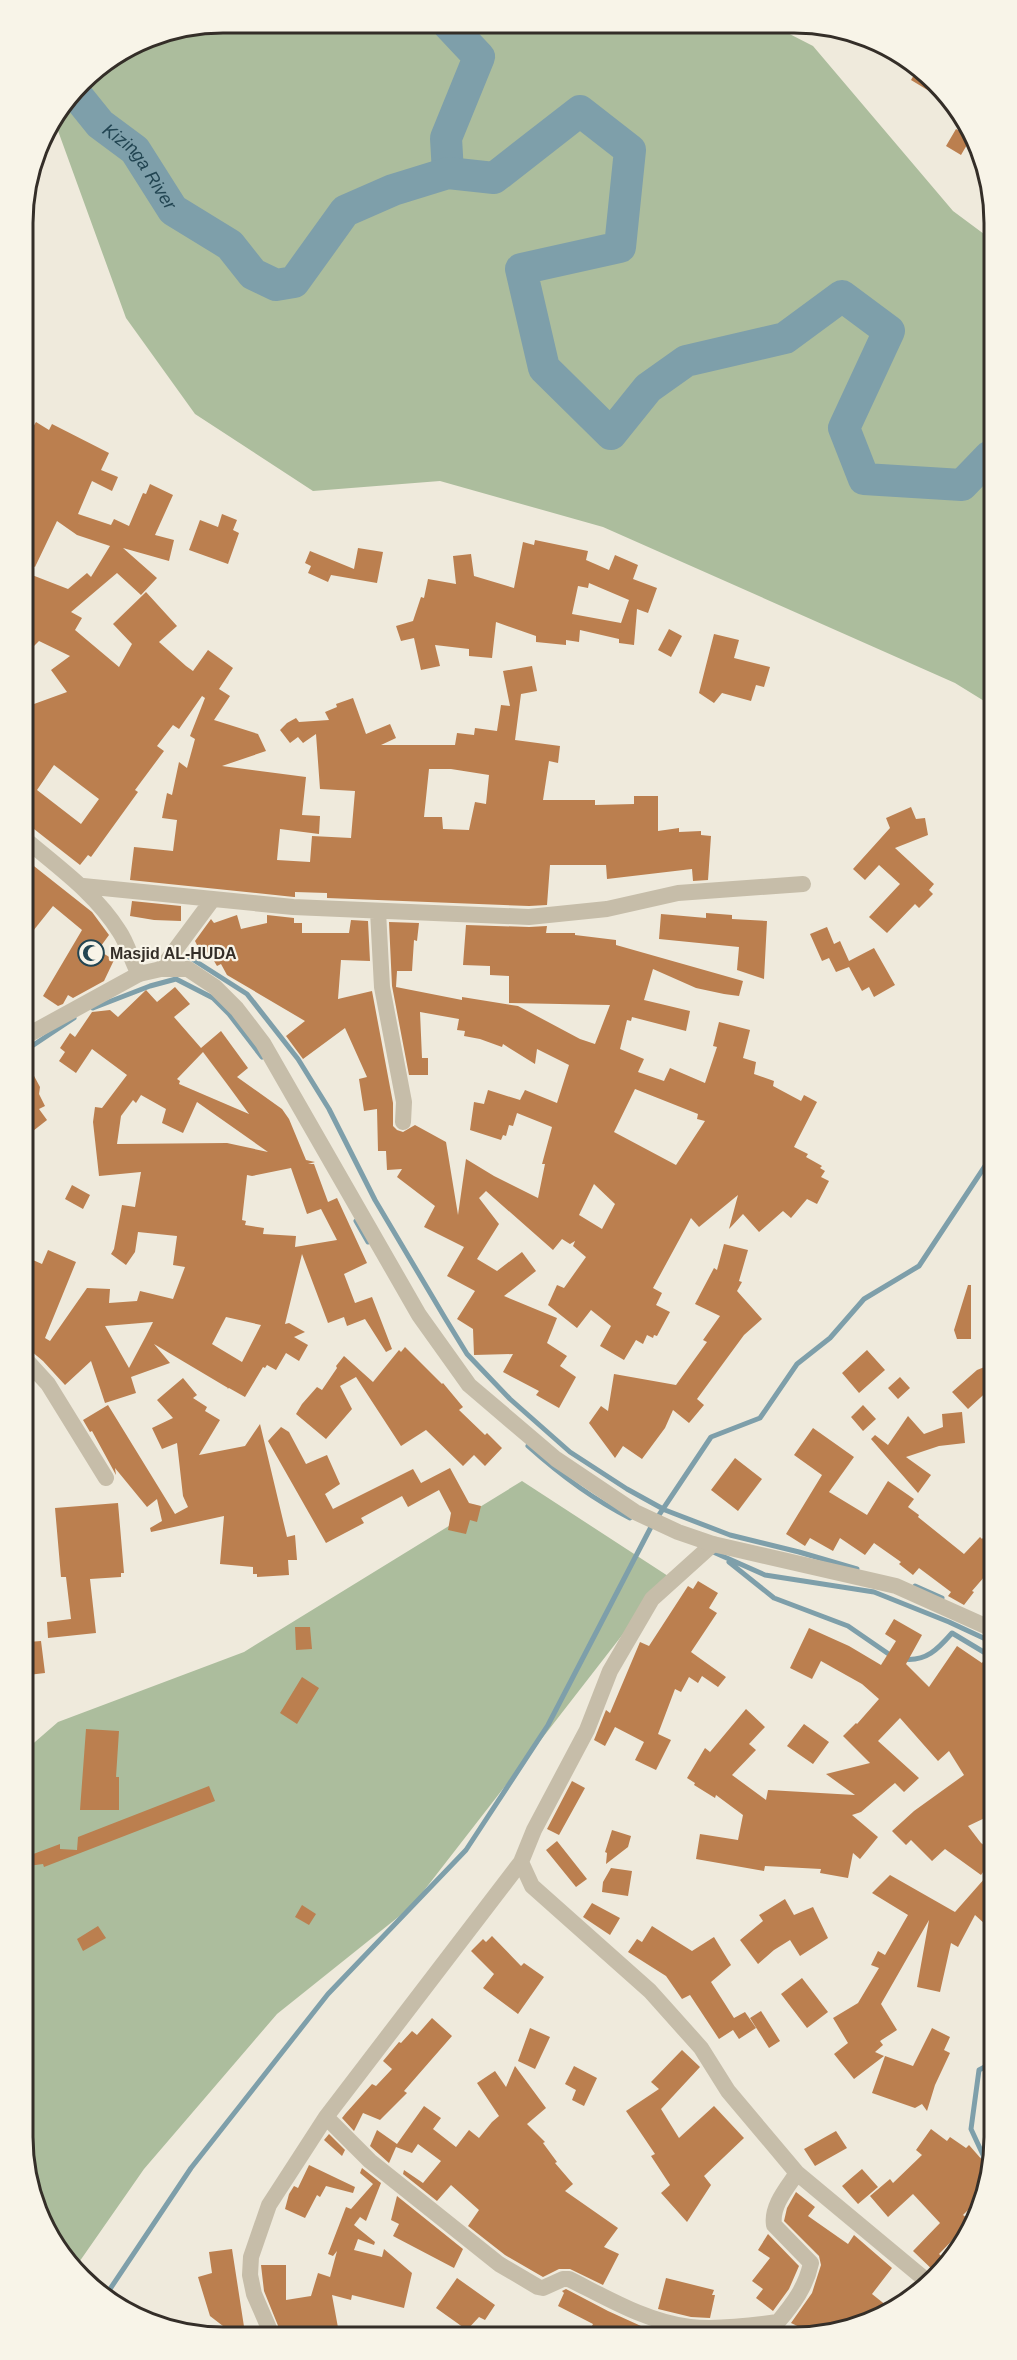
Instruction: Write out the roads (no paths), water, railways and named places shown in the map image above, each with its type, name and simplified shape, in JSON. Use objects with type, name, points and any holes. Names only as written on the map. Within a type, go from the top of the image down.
[{"type":"street","points":[[33,845],[83,886],[111,918],[139,974]]},
{"type":"street","points":[[83,886],[293,908],[529,917],[607,909],[678,893],[802,884]]},
{"type":"street","points":[[161,969],[213,899]]},
{"type":"street","points":[[378,911],[382,987],[404,1102],[403,1122]]},
{"type":"street","points":[[33,1032],[139,974],[161,969],[188,969],[203,977],[237,1010],[263,1043],[419,1316],[469,1385],[556,1459],[635,1512],[678,1532],[713,1544],[896,1586],[984,1625]]},
{"type":"street","points":[[33,1368],[48,1384],[106,1478]]},
{"type":"street","points":[[268,2327],[254,2294],[250,2275],[250,2257],[269,2205],[326,2117],[521,1862],[534,1830],[588,1730],[610,1671],[652,1599],[713,1544]]},
{"type":"street","points":[[521,1862],[532,1886],[650,1991],[701,2048],[728,2091],[797,2173],[922,2277]]},
{"type":"street","points":[[326,2117],[370,2161],[433,2209],[472,2244],[538,2288],[569,2279],[644,2314],[690,2327]]},
{"type":"street","points":[[720,2327],[778,2322],[793,2305],[809,2274],[812,2263],[774,2225],[773,2220],[776,2206],[797,2173]]},
{"type":"waterway","points":[[448,173],[446,138],[479,57],[456,33]]},
{"type":"waterway","name":"Kizinga River","points":[[79,99],[100,124],[135,150],[173,210],[230,245],[253,274],[276,285],[294,282],[345,211],[393,190],[448,173],[494,178],[580,111],[630,150],[620,247],[521,269],[544,368],[611,434],[648,388],[686,361],[785,338],[842,296],[889,331],[844,428],[864,479],[962,485],[984,462]]},
{"type":"waterway","points":[[138,963],[141,956],[153,952]]},
{"type":"waterway","points":[[189,957],[247,994],[298,1059],[329,1109],[375,1200],[467,1354],[510,1399],[570,1452],[627,1489],[665,1510],[730,1535],[857,1569]]},
{"type":"waterway","points":[[93,1008],[150,986],[176,979],[213,998],[229,1014],[262,1057]]},
{"type":"waterway","points":[[33,1045],[74,1018]]},
{"type":"waterway","points":[[110,2289],[191,2168],[328,1994],[466,1850],[548,1725],[651,1527],[711,1437],[760,1418],[797,1364],[830,1338],[864,1299],[919,1266],[984,1168]]},
{"type":"waterway","points":[[356,1221],[368,1242]]},
{"type":"waterway","points":[[528,1446],[577,1485],[630,1518]]},
{"type":"waterway","points":[[711,1551],[765,1575],[874,1592],[984,1638]]},
{"type":"waterway","points":[[729,1562],[774,1598],[848,1626],[893,1657]]},
{"type":"waterway","points":[[915,1586],[942,1598]]},
{"type":"waterway","points":[[903,1659],[918,1658],[931,1653],[952,1633],[984,1652]]},
{"type":"waterway","points":[[983,2155],[971,2129],[979,2070],[984,2067]]},
{"type":"waterway","points":[[980,2164],[982,2160]]},
{"type":"place","name":"Masjid AL-HUDA","points":[[91,953]]}]
